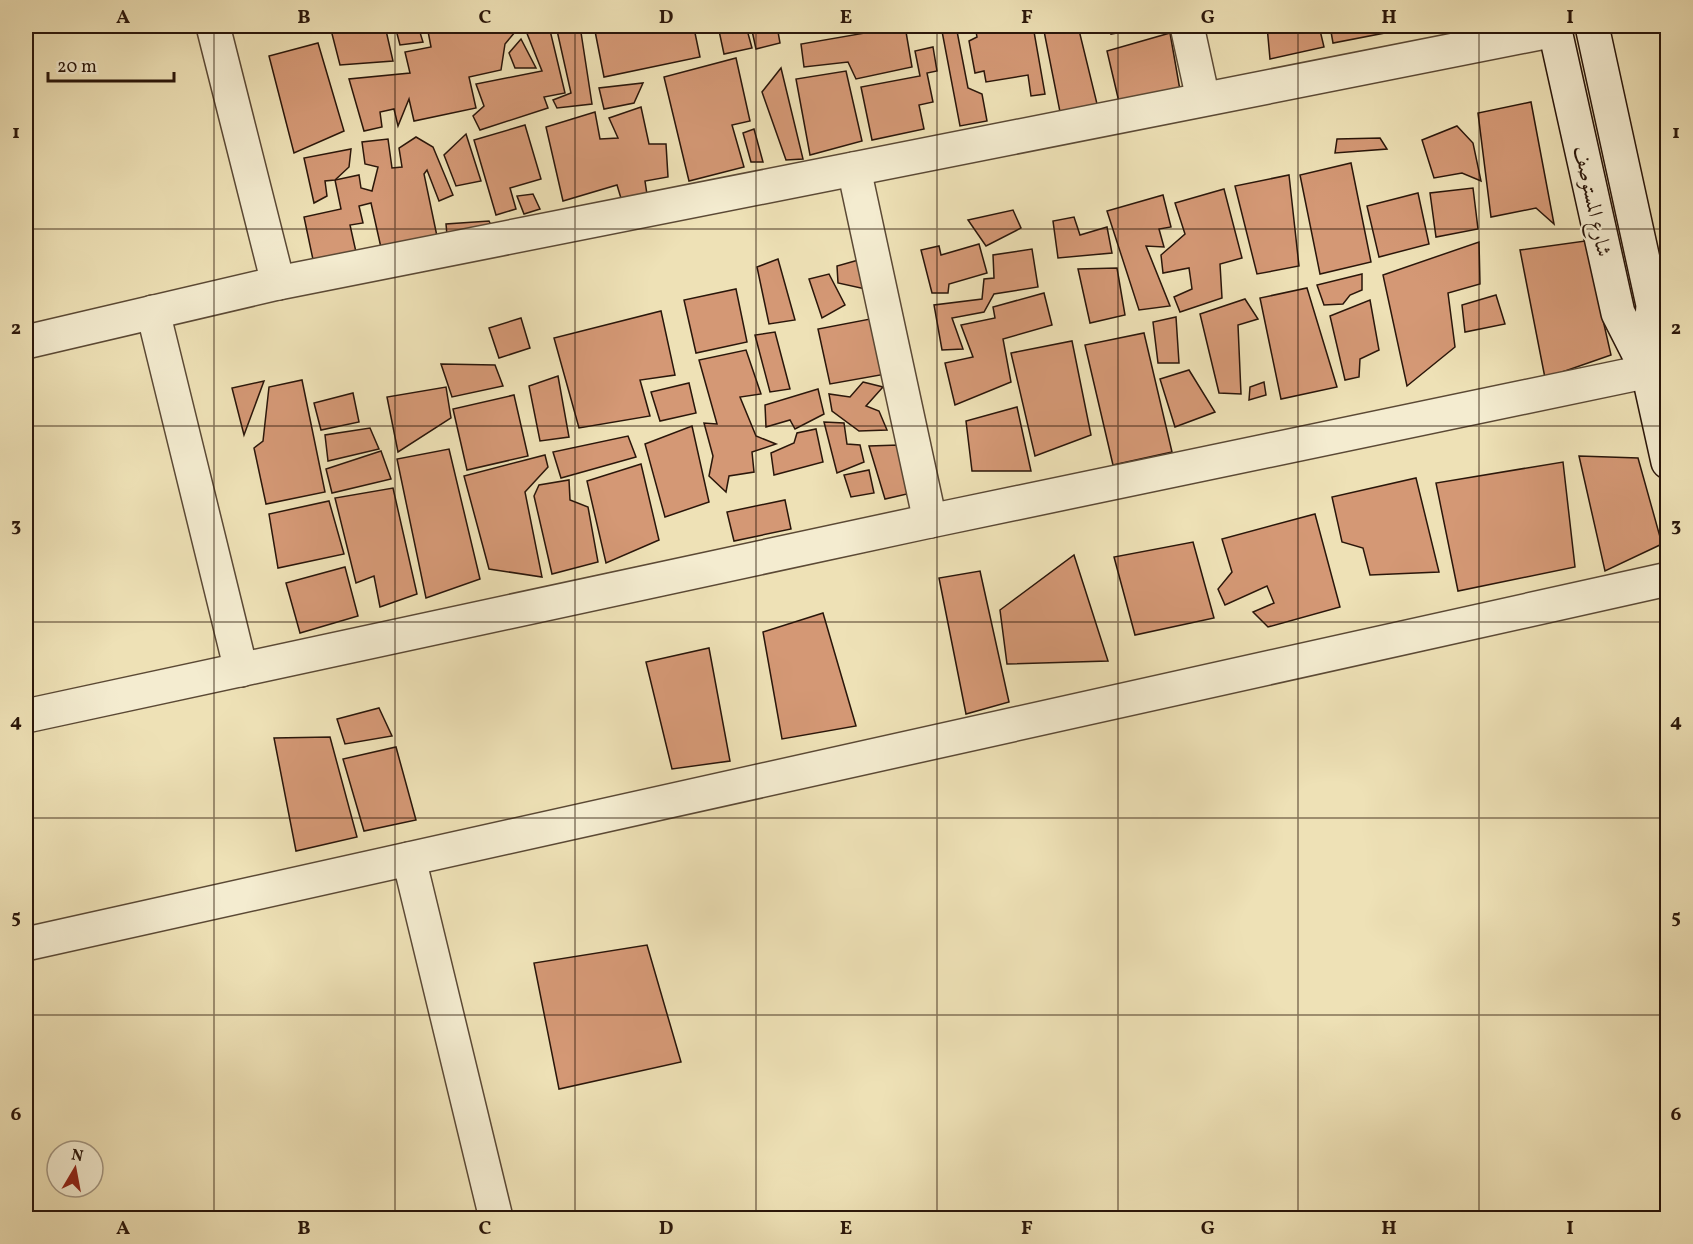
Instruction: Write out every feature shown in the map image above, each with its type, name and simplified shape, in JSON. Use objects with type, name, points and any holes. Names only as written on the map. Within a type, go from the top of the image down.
[{"type":"street","points":[[213,26],[278,284]]},
{"type":"street","points":[[1187,26],[1203,99]]},
{"type":"street","name":"شارع المستوصف","points":[[1592,26],[1653,305],[1668,462]]},
{"type":"street","points":[[26,342],[278,284],[1562,27]]},
{"type":"street","name":"شارع المستوصف","points":[[1562,27],[1618,312],[1658,369]]},
{"type":"street","points":[[854,169],[930,521]]},
{"type":"street","points":[[153,312],[241,670]]},
{"type":"street","points":[[26,716],[930,521],[1658,369]]},
{"type":"street","points":[[26,944],[1668,579]]},
{"type":"street","points":[[410,859],[496,1218]]},
{"type":"building","points":[[330,26],[385,26],[393,61],[340,65]]},
{"type":"building","points":[[395,26],[418,26],[423,42],[400,45]]},
{"type":"building","points":[[427,26],[514,26],[515,32],[505,44],[501,70],[469,77],[476,108],[414,121],[409,99],[398,126],[394,109],[380,112],[382,127],[364,131],[349,79],[410,73],[405,52],[431,47]]},
{"type":"building","points":[[524,26],[549,26],[565,93],[544,97],[548,108],[480,130],[473,116],[484,106],[476,84],[542,71]]},
{"type":"building","points":[[556,26],[580,26],[592,104],[557,108],[553,100],[571,93]]},
{"type":"building","points":[[594,26],[708,26],[709,30],[695,33],[700,57],[604,77]]},
{"type":"building","points":[[718,26],[746,26],[752,48],[724,54]]},
{"type":"building","points":[[751,26],[777,26],[780,43],[756,49]]},
{"type":"building","points":[[905,26],[912,67],[856,79],[848,62],[804,67],[801,44]]},
{"type":"building","points":[[941,26],[956,26],[968,88],[982,94],[987,121],[960,126]]},
{"type":"building","points":[[975,26],[1033,26],[1045,94],[1031,96],[1028,75],[986,82],[984,71],[975,73],[969,41],[977,37]]},
{"type":"building","points":[[1043,26],[1078,26],[1099,112],[1061,117]]},
{"type":"building","points":[[1110,26],[1154,26],[1111,34]]},
{"type":"building","points":[[1267,26],[1319,26],[1324,47],[1270,59]]},
{"type":"building","points":[[1330,26],[1421,26],[1333,43]]},
{"type":"building","points":[[1170,33],[1180,90],[1119,102],[1107,51]]},
{"type":"building","points":[[521,39],[536,68],[515,68],[509,53]]},
{"type":"building","points":[[318,43],[344,131],[294,153],[269,56]]},
{"type":"building","points":[[933,47],[937,71],[927,73],[933,102],[919,105],[924,129],[872,140],[861,87],[920,76],[915,51]]},
{"type":"building","points":[[736,58],[750,121],[732,125],[744,167],[689,181],[664,77]]},
{"type":"building","points":[[781,68],[803,159],[786,160],[762,92]]},
{"type":"building","points":[[846,71],[862,141],[810,155],[796,79]]},
{"type":"building","points":[[643,83],[634,103],[604,109],[599,88]]},
{"type":"building","points":[[1531,102],[1554,224],[1536,208],[1491,217],[1478,113]]},
{"type":"building","points":[[641,107],[649,144],[666,144],[668,177],[645,181],[648,201],[623,205],[617,185],[563,201],[546,127],[595,112],[600,139],[618,138],[609,118]]},
{"type":"building","points":[[525,125],[541,179],[510,188],[516,209],[496,215],[474,140]]},
{"type":"building","points":[[1457,126],[1473,143],[1481,181],[1462,173],[1434,178],[1422,140]]},
{"type":"building","points":[[754,129],[763,162],[751,162],[743,133]]},
{"type":"building","points":[[466,134],[481,181],[456,186],[444,155]]},
{"type":"building","points":[[416,137],[433,147],[453,195],[439,201],[427,170],[424,174],[438,241],[382,252],[371,203],[359,206],[363,223],[350,225],[358,261],[315,269],[304,217],[341,209],[335,180],[359,175],[361,188],[372,191],[378,167],[365,164],[362,142],[388,139],[392,168],[402,167],[399,148]]},
{"type":"building","points":[[1380,138],[1387,149],[1335,153],[1337,139]]},
{"type":"building","points":[[351,149],[349,167],[335,180],[325,181],[327,196],[314,203],[304,158]]},
{"type":"building","points":[[1351,163],[1371,262],[1320,274],[1300,175]]},
{"type":"building","points":[[1289,175],[1299,266],[1257,274],[1235,186]]},
{"type":"building","points":[[1473,188],[1478,229],[1436,237],[1430,193]]},
{"type":"building","points":[[1224,189],[1242,258],[1220,264],[1222,298],[1180,312],[1174,297],[1192,289],[1189,268],[1163,273],[1161,255],[1185,234],[1175,203]]},
{"type":"building","points":[[1418,193],[1429,244],[1379,257],[1367,206]]},
{"type":"building","points":[[533,194],[540,209],[524,214],[517,196]]},
{"type":"building","points":[[1163,195],[1171,227],[1159,229],[1164,247],[1146,246],[1170,306],[1139,310],[1107,211]]},
{"type":"building","points":[[1013,210],[1021,228],[986,246],[968,220]]},
{"type":"building","points":[[1074,217],[1080,235],[1107,227],[1112,253],[1058,258],[1053,221]]},
{"type":"building","points":[[489,221],[495,233],[447,235],[446,224]]},
{"type":"building","points":[[1585,241],[1611,355],[1545,378],[1520,250]]},
{"type":"building","points":[[1479,242],[1480,284],[1448,293],[1455,347],[1407,386],[1383,275]]},
{"type":"building","points":[[979,244],[987,273],[949,284],[948,293],[932,293],[921,250],[939,246],[941,255]]},
{"type":"building","points":[[1032,249],[1038,287],[994,294],[984,312],[952,318],[963,349],[942,350],[934,305],[982,299],[984,279],[994,278],[993,255]]},
{"type":"building","points":[[778,259],[795,320],[769,324],[757,267]]},
{"type":"building","points":[[862,259],[870,290],[838,283],[837,266]]},
{"type":"building","points":[[1117,268],[1125,315],[1090,323],[1078,269]]},
{"type":"building","points":[[829,274],[845,305],[822,318],[809,279]]},
{"type":"building","points":[[1362,274],[1362,290],[1350,295],[1343,304],[1324,305],[1317,285]]},
{"type":"building","points":[[1307,288],[1337,387],[1281,399],[1260,298]]},
{"type":"building","points":[[736,289],[747,342],[696,353],[684,300]]},
{"type":"building","points":[[1044,293],[1052,325],[1003,339],[1011,382],[955,405],[945,363],[973,357],[961,325],[995,318],[993,307]]},
{"type":"building","points":[[1496,295],[1505,324],[1465,332],[1462,305]]},
{"type":"building","points":[[1245,299],[1258,319],[1238,325],[1241,394],[1219,393],[1200,314]]},
{"type":"building","points":[[1370,300],[1379,350],[1360,359],[1359,377],[1345,380],[1330,316]]},
{"type":"building","points":[[661,311],[675,375],[640,380],[650,416],[579,428],[554,338]]},
{"type":"building","points":[[1176,317],[1179,363],[1158,363],[1153,322]]},
{"type":"building","points":[[521,318],[530,348],[499,358],[489,328]]},
{"type":"building","points":[[870,319],[886,374],[830,384],[818,329]]},
{"type":"building","points":[[775,332],[790,389],[770,392],[755,335]]},
{"type":"building","points":[[1144,333],[1172,452],[1113,465],[1085,345]]},
{"type":"building","points":[[1072,341],[1091,435],[1035,456],[1011,353]]},
{"type":"building","points":[[746,350],[761,394],[740,397],[756,436],[776,444],[752,452],[754,472],[729,476],[726,492],[709,476],[713,456],[704,423],[717,424],[699,360]]},
{"type":"building","points":[[441,364],[495,365],[503,386],[452,397]]},
{"type":"building","points":[[1189,370],[1215,412],[1175,427],[1160,379]]},
{"type":"building","points":[[558,376],[569,437],[540,441],[529,386]]},
{"type":"building","points":[[302,380],[325,492],[266,504],[254,448],[263,441],[269,387]]},
{"type":"building","points":[[264,381],[244,435],[232,388]]},
{"type":"building","points":[[863,382],[883,387],[866,406],[879,411],[887,430],[859,431],[832,411],[829,394],[850,397]]},
{"type":"building","points":[[1264,382],[1266,395],[1249,400],[1250,387]]},
{"type":"building","points":[[689,383],[696,413],[660,421],[651,392]]},
{"type":"building","points":[[446,387],[451,418],[398,452],[387,397]]},
{"type":"building","points":[[818,389],[824,414],[795,429],[790,420],[766,427],[765,405]]},
{"type":"building","points":[[353,393],[359,422],[321,430],[314,403]]},
{"type":"building","points":[[514,395],[528,456],[467,470],[453,409]]},
{"type":"building","points":[[1017,407],[1031,471],[972,471],[966,421]]},
{"type":"building","points":[[824,422],[844,423],[847,444],[860,445],[864,462],[837,473]]},
{"type":"building","points":[[692,426],[709,502],[665,517],[645,444]]},
{"type":"building","points":[[370,428],[379,449],[328,461],[325,435]]},
{"type":"building","points":[[816,429],[823,462],[774,475],[771,453],[794,443],[797,433]]},
{"type":"building","points":[[628,436],[636,457],[561,478],[553,452]]},
{"type":"building","points":[[899,445],[907,494],[885,499],[869,446]]},
{"type":"building","points":[[449,449],[480,579],[426,598],[397,459]]},
{"type":"building","points":[[381,451],[391,479],[332,493],[326,469]]},
{"type":"building","points":[[545,455],[548,467],[525,492],[542,577],[489,569],[464,476]]},
{"type":"building","points":[[1579,456],[1638,458],[1662,544],[1605,571]]},
{"type":"building","points":[[1563,462],[1575,567],[1458,591],[1436,483]]},
{"type":"building","points":[[641,464],[659,540],[606,563],[587,481]]},
{"type":"building","points":[[869,470],[874,493],[851,497],[844,475]]},
{"type":"building","points":[[1416,478],[1439,572],[1370,575],[1363,548],[1342,542],[1332,497]]},
{"type":"building","points":[[569,480],[570,500],[588,507],[598,562],[552,574],[534,496],[539,485]]},
{"type":"building","points":[[393,488],[417,594],[380,607],[374,576],[356,583],[335,498]]},
{"type":"building","points":[[785,500],[791,529],[734,541],[727,512]]},
{"type":"building","points":[[329,501],[344,554],[278,568],[269,514]]},
{"type":"building","points":[[1315,514],[1340,607],[1268,627],[1253,612],[1274,603],[1267,586],[1225,605],[1218,589],[1232,572],[1222,539]]},
{"type":"building","points":[[1193,542],[1214,618],[1135,635],[1114,557]]},
{"type":"building","points":[[1074,555],[1108,661],[1007,664],[1000,610]]},
{"type":"building","points":[[345,567],[358,616],[300,633],[286,583]]},
{"type":"building","points":[[980,571],[1009,702],[966,714],[939,578]]},
{"type":"building","points":[[823,613],[856,726],[782,739],[763,632]]},
{"type":"building","points":[[709,648],[730,761],[672,769],[646,662]]},
{"type":"building","points":[[379,708],[392,736],[345,744],[337,719]]},
{"type":"building","points":[[330,737],[357,837],[296,851],[274,738]]},
{"type":"building","points":[[396,747],[416,820],[364,831],[343,759]]},
{"type":"building","points":[[647,945],[681,1062],[559,1089],[534,963]]}]
